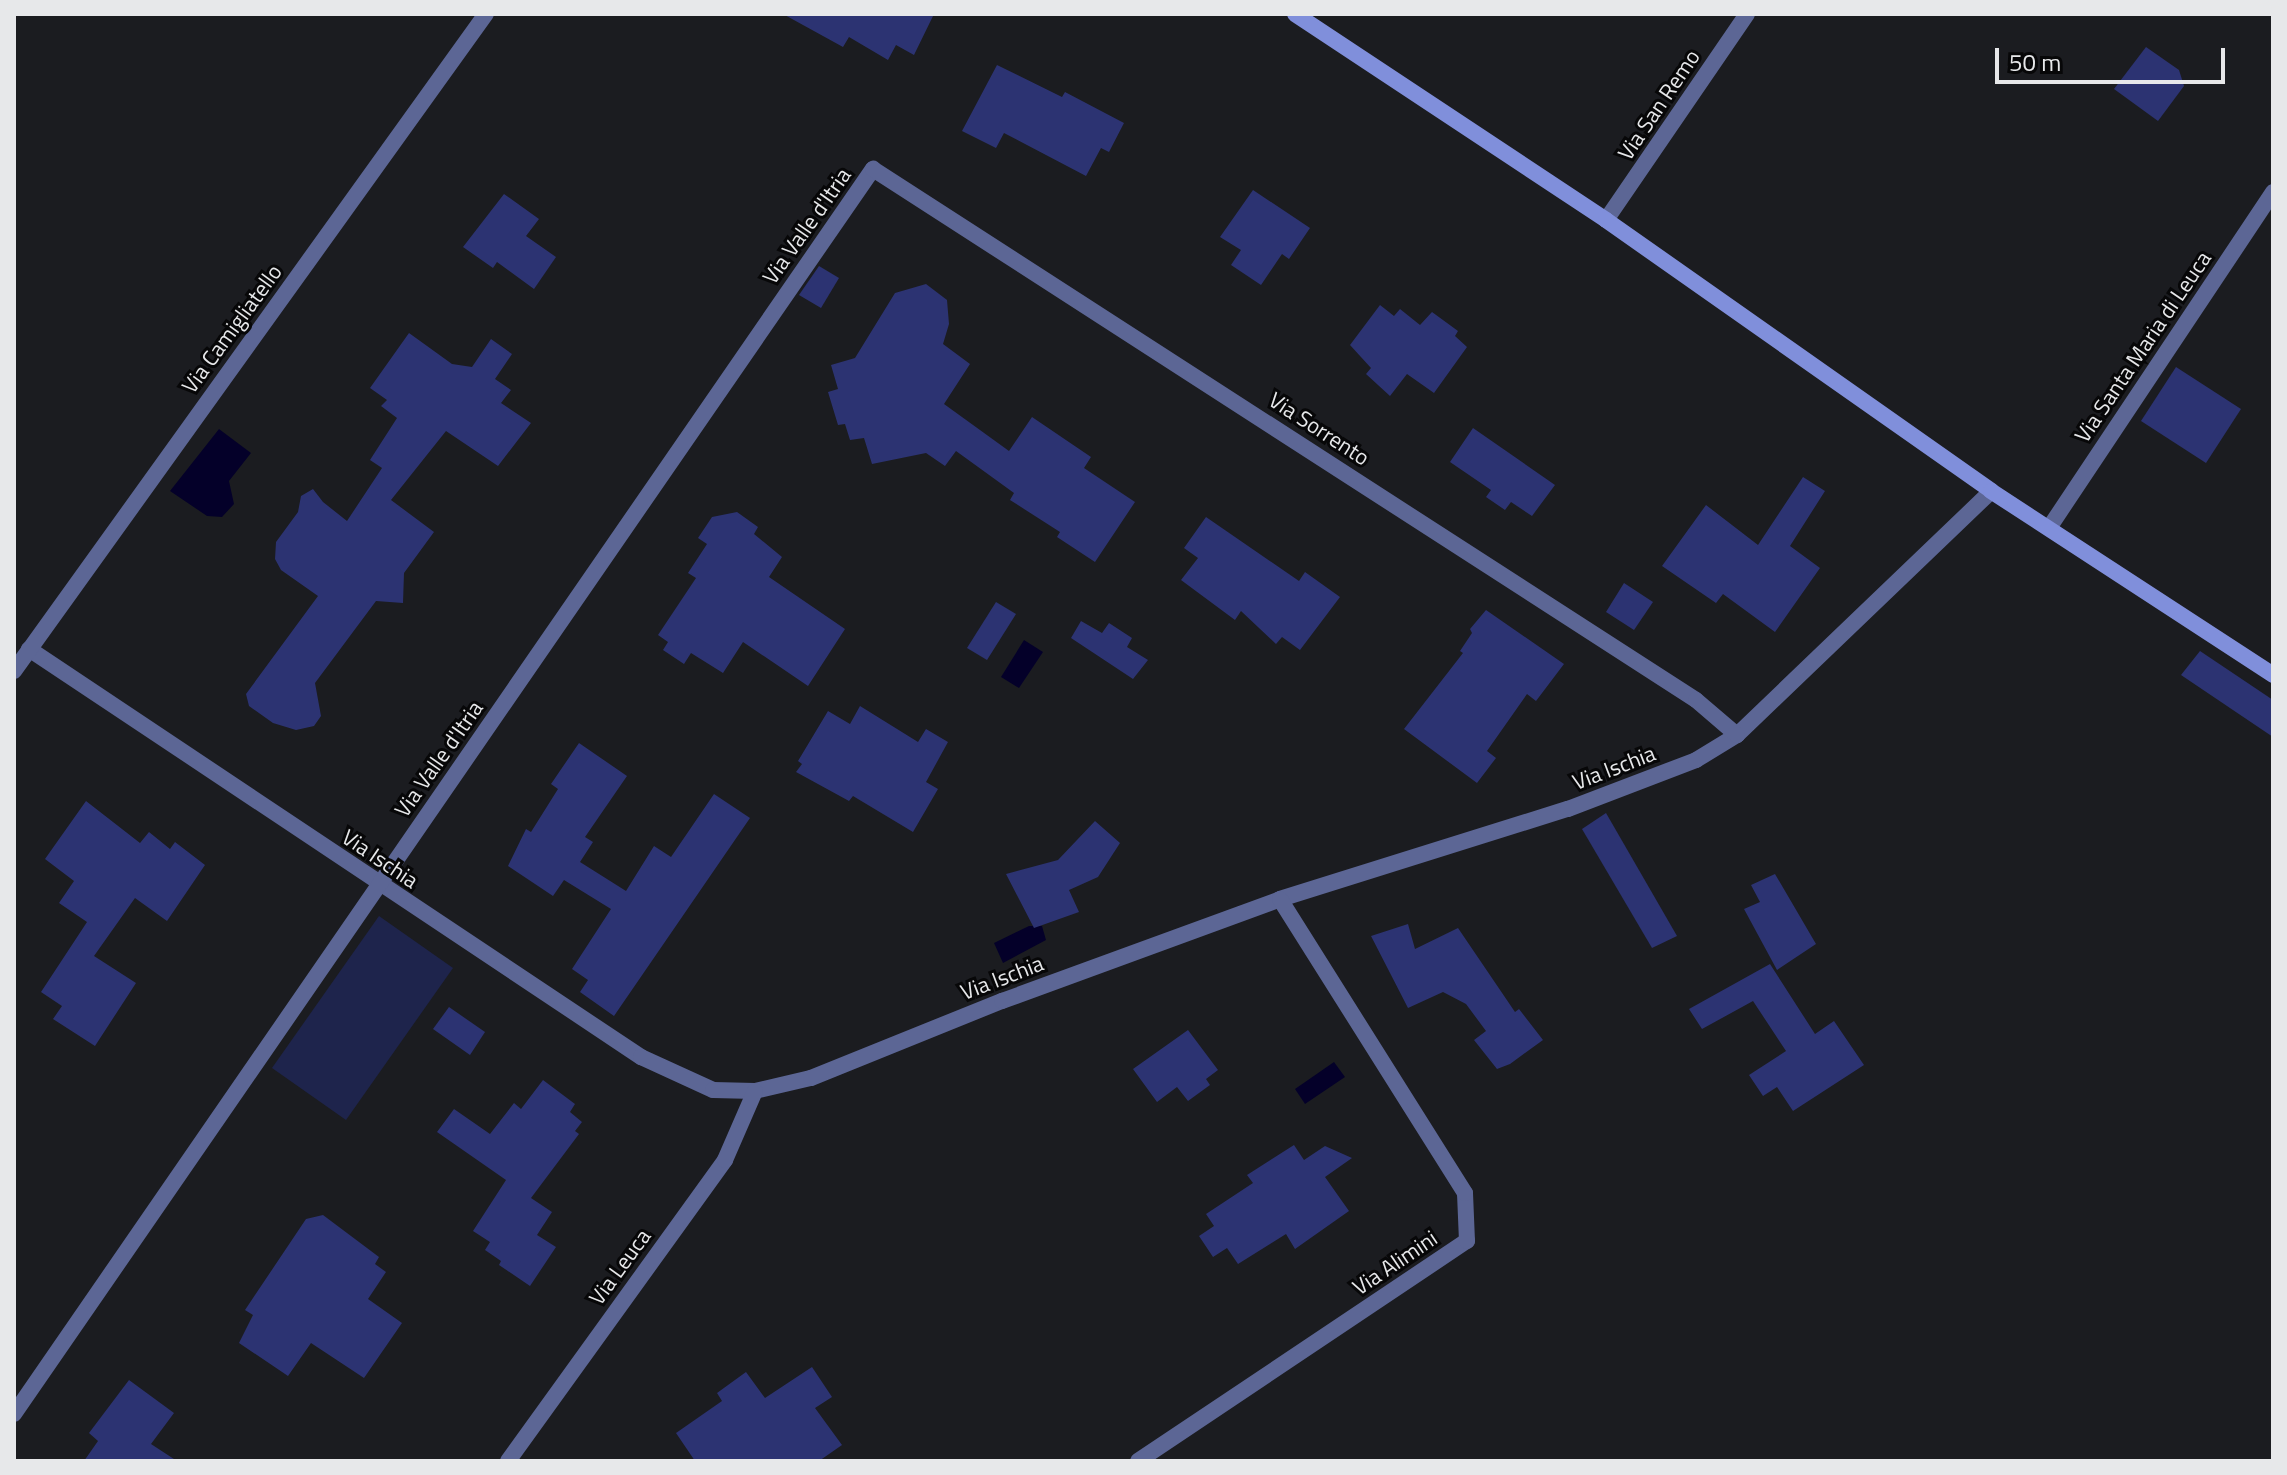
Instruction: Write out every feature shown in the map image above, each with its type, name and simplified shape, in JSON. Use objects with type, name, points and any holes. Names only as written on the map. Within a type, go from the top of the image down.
[{"type":"main road","points":[[1295,14],[1606,220],[1991,491],[2273,675]]},
{"type":"street","name":"Via Camigliatello","points":[[14,671],[486,14]]},
{"type":"street","name":"Via San Remo","points":[[1606,220],[1747,14]]},
{"type":"street","name":"Via Sorrento","points":[[873,169],[1670,683],[1737,735]]},
{"type":"street","name":"Via Valle d'Itria","points":[[14,1414],[873,169]]},
{"type":"street","name":"Via Santa Maria di Leuca","points":[[2049,528],[2273,192]]},
{"type":"street","name":"Via Ischia","points":[[29,649],[641,1057],[713,1090],[755,1091],[811,1078],[1002,1001],[1280,899],[1568,809],[1696,760],[1737,735],[1991,491]]},
{"type":"street","name":"Via Alimini","points":[[1138,1461],[1467,1241],[1465,1193],[1280,899]]},
{"type":"street","name":"Via Leuca","points":[[508,1461],[725,1160],[755,1091]]},
{"type":"shaded area","points":[[219,429],[251,453],[229,481],[234,504],[222,517],[207,516],[170,491]]},
{"type":"shaded area","points":[[1024,640],[1043,652],[1019,688],[1001,677]]},
{"type":"shaded area","points":[[379,916],[453,968],[346,1120],[272,1068]]},
{"type":"shaded area","points":[[1029,926],[1042,926],[1046,940],[1003,963],[994,943]]},
{"type":"shaded area","points":[[1334,1062],[1345,1077],[1305,1104],[1295,1089]]},
{"type":"building","points":[[783,14],[934,14],[914,55],[896,45],[888,60],[849,37],[843,47]]},
{"type":"building","points":[[2146,47],[2179,70],[2184,86],[2158,121],[2114,89]]},
{"type":"building","points":[[997,65],[1062,97],[1065,92],[1124,123],[1109,152],[1101,148],[1086,176],[1004,133],[996,148],[962,131]]},
{"type":"building","points":[[1253,190],[1310,228],[1289,259],[1282,254],[1261,285],[1231,265],[1241,250],[1220,237]]},
{"type":"building","points":[[504,194],[539,219],[526,236],[556,257],[534,289],[497,262],[493,268],[463,247]]},
{"type":"building","points":[[819,266],[839,278],[821,308],[799,295]]},
{"type":"building","points":[[926,284],[947,300],[949,324],[943,344],[970,364],[944,404],[1009,451],[1032,417],[1091,457],[1084,468],[1135,502],[1095,562],[1057,537],[1060,532],[1010,500],[1014,493],[956,451],[945,466],[926,453],[872,464],[864,438],[850,440],[845,424],[838,425],[828,392],[838,389],[831,365],[855,358],[895,293]]},
{"type":"building","points":[[1380,305],[1394,316],[1400,309],[1420,325],[1432,312],[1458,331],[1455,336],[1467,347],[1434,393],[1407,374],[1390,396],[1366,374],[1371,368],[1350,345]]},
{"type":"building","points":[[409,333],[452,364],[472,367],[491,339],[512,354],[495,379],[511,390],[501,403],[531,423],[498,466],[446,431],[391,500],[434,532],[404,573],[403,603],[376,601],[315,683],[321,716],[314,726],[296,730],[273,723],[249,706],[246,694],[318,596],[281,570],[275,559],[276,542],[298,512],[301,496],[313,489],[323,502],[347,521],[382,468],[370,460],[397,418],[381,406],[387,400],[370,388]]},
{"type":"building","points":[[2176,367],[2241,409],[2206,463],[2141,421]]},
{"type":"building","points":[[1473,428],[1555,485],[1532,516],[1511,502],[1505,510],[1486,497],[1491,490],[1450,462]]},
{"type":"building","points":[[1803,477],[1825,491],[1790,546],[1820,568],[1775,632],[1723,594],[1716,603],[1662,566],[1706,505],[1758,545]]},
{"type":"building","points":[[737,512],[758,527],[754,534],[782,557],[769,577],[845,629],[808,686],[743,642],[723,673],[691,653],[684,664],[663,650],[668,642],[658,635],[696,578],[688,573],[707,544],[698,538],[712,517]]},
{"type":"building","points":[[1206,517],[1299,581],[1305,572],[1340,597],[1300,650],[1282,637],[1276,644],[1241,611],[1235,620],[1181,580],[1198,558],[1184,548]]},
{"type":"building","points":[[1624,583],[1653,602],[1634,630],[1606,612]]},
{"type":"building","points":[[996,602],[1016,614],[987,660],[967,648]]},
{"type":"building","points":[[1486,610],[1564,664],[1536,701],[1527,694],[1487,751],[1496,758],[1477,783],[1404,729],[1463,653],[1460,651],[1472,633],[1470,629]]},
{"type":"building","points":[[1081,621],[1102,633],[1109,623],[1132,638],[1127,647],[1148,660],[1133,679],[1071,638]]},
{"type":"building","points":[[2200,651],[2273,700],[2273,737],[2181,675]]},
{"type":"building","points":[[860,706],[918,742],[926,729],[948,742],[926,782],[938,789],[913,832],[853,796],[849,801],[796,772],[802,764],[798,761],[828,711],[850,724]]},
{"type":"building","points":[[579,743],[627,776],[585,837],[593,842],[580,862],[626,891],[654,846],[671,857],[714,794],[750,818],[614,1016],[580,992],[588,980],[572,969],[611,909],[564,880],[553,896],[508,866],[526,829],[531,832],[558,789],[551,784]]},
{"type":"building","points":[[86,801],[140,843],[149,832],[170,849],[175,842],[205,865],[167,921],[135,898],[94,956],[136,983],[95,1046],[53,1019],[62,1006],[41,992],[87,922],[59,903],[74,881],[45,859]]},
{"type":"building","points":[[1606,813],[1677,936],[1652,948],[1582,829]]},
{"type":"building","points":[[1095,821],[1120,843],[1098,877],[1069,890],[1079,912],[1034,928],[1006,874],[1058,860]]},
{"type":"building","points":[[1775,874],[1816,944],[1777,970],[1744,909],[1760,902],[1751,885]]},
{"type":"building","points":[[1408,924],[1415,949],[1458,928],[1515,1012],[1519,1009],[1543,1040],[1510,1064],[1497,1069],[1474,1040],[1486,1031],[1466,1004],[1443,992],[1408,1008],[1371,936]]},
{"type":"building","points":[[1770,964],[1815,1034],[1834,1021],[1864,1065],[1793,1111],[1777,1087],[1763,1096],[1749,1075],[1786,1051],[1753,1001],[1702,1029],[1689,1009]]},
{"type":"building","points":[[449,1007],[485,1032],[470,1055],[433,1029]]},
{"type":"building","points":[[1188,1030],[1218,1070],[1206,1079],[1210,1085],[1188,1101],[1177,1087],[1157,1102],[1133,1069]]},
{"type":"building","points":[[543,1080],[575,1104],[570,1112],[582,1122],[575,1131],[579,1134],[531,1198],[552,1212],[537,1235],[556,1247],[530,1286],[499,1265],[501,1261],[485,1250],[490,1242],[473,1231],[506,1180],[437,1132],[454,1109],[490,1134],[514,1103],[521,1109]]},
{"type":"building","points":[[1294,1145],[1304,1160],[1325,1146],[1352,1158],[1325,1177],[1349,1211],[1295,1249],[1286,1234],[1238,1264],[1227,1248],[1213,1257],[1199,1236],[1214,1226],[1206,1214],[1253,1183],[1247,1175]]},
{"type":"building","points":[[323,1215],[379,1257],[375,1264],[386,1272],[368,1299],[402,1323],[364,1378],[311,1343],[288,1376],[239,1343],[253,1315],[245,1310],[306,1219]]},
{"type":"building","points":[[812,1367],[832,1397],[815,1408],[842,1445],[819,1461],[695,1461],[676,1433],[722,1401],[717,1393],[746,1372],[765,1398]]},
{"type":"building","points":[[129,1380],[174,1413],[151,1444],[177,1461],[84,1461],[98,1441],[89,1433]]}]
